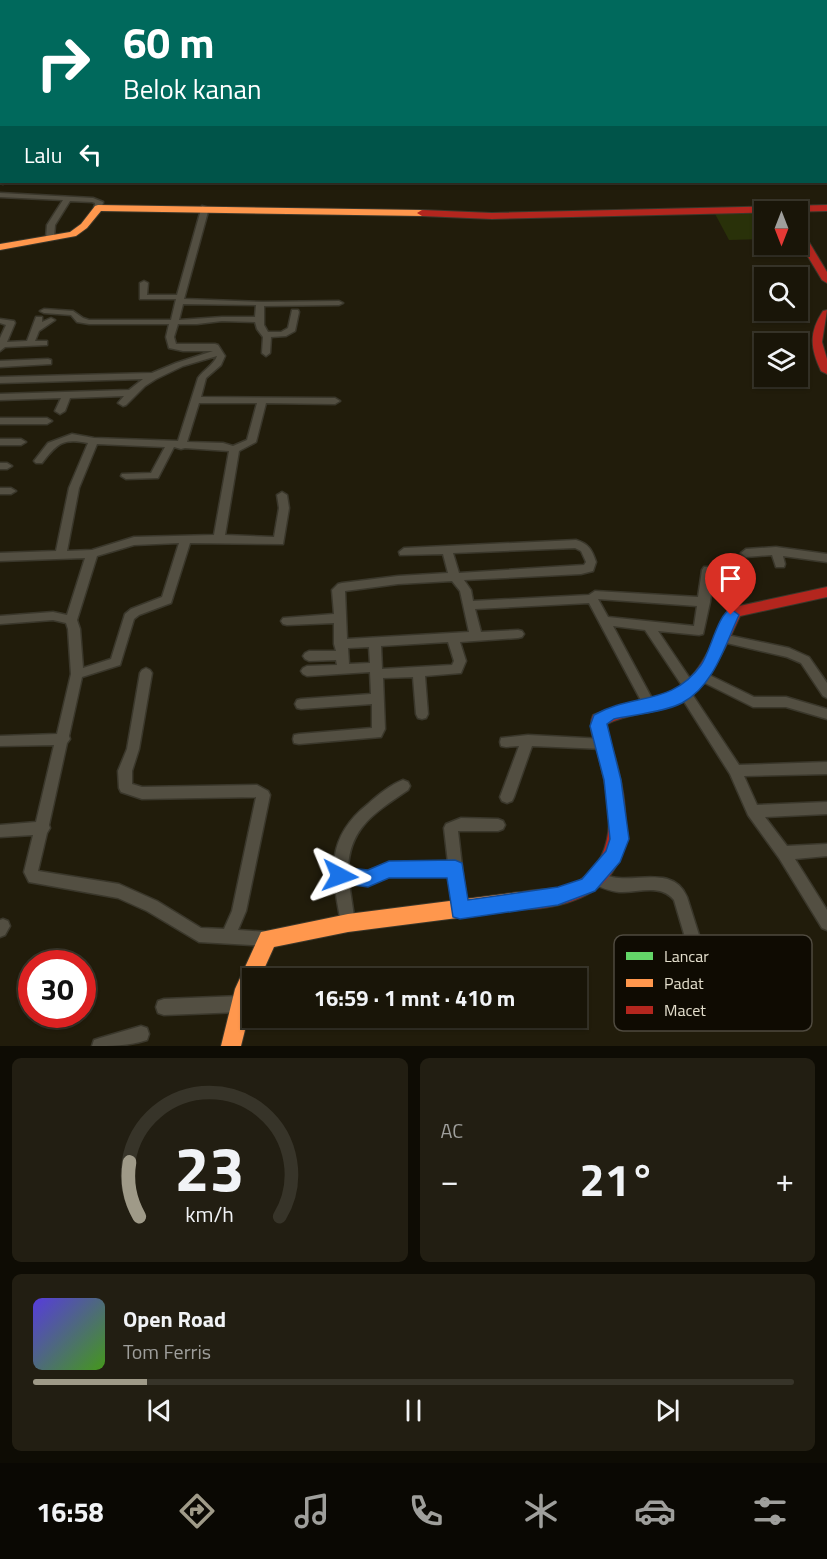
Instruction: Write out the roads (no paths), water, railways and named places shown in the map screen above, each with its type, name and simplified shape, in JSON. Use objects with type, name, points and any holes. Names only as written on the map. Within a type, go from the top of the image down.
[{"type":"street","points":[[0,195],[97,201],[100,204],[78,231],[66,236],[0,247]]},
{"type":"street","points":[[50,238],[51,225],[67,200]]},
{"type":"street","points":[[98,208],[361,210],[502,216],[754,210]]},
{"type":"street","points":[[126,476],[154,476],[175,446],[205,372],[220,360],[219,352],[215,347],[172,346],[171,337],[205,208]]},
{"type":"street","points":[[808,208],[827,208]]},
{"type":"street","points":[[808,249],[827,280]]},
{"type":"street","points":[[144,283],[143,297],[261,304],[339,303]]},
{"type":"street","points":[[261,304],[260,330],[267,336],[283,334],[292,329],[295,312]]},
{"type":"street","points":[[30,344],[42,315],[73,313],[80,320],[89,322],[222,318],[259,320]]},
{"type":"street","points":[[827,313],[817,327],[814,343],[827,370]]},
{"type":"street","points":[[36,329],[51,320]]},
{"type":"street","points":[[0,321],[11,323],[1,347],[44,343]]},
{"type":"street","points":[[266,353],[267,336]]},
{"type":"street","points":[[0,397],[66,397],[129,393],[157,376],[219,352]]},
{"type":"street","points":[[0,364],[48,362]]},
{"type":"street","points":[[0,380],[157,376]]},
{"type":"street","points":[[30,396],[38,379]]},
{"type":"street","points":[[123,403],[129,393]]},
{"type":"street","points":[[60,411],[66,397]]},
{"type":"street","points":[[195,400],[335,401]]},
{"type":"street","points":[[39,461],[51,445],[72,437],[94,441],[175,446],[223,446],[234,449],[251,442],[261,400]]},
{"type":"street","points":[[0,421],[47,421]]},
{"type":"street","points":[[61,555],[74,488],[94,441]]},
{"type":"street","points":[[0,442],[21,442]]},
{"type":"street","points":[[219,539],[234,449]]},
{"type":"street","points":[[0,557],[92,554],[134,541],[219,539],[279,541],[284,508],[282,495]]},
{"type":"street","points":[[77,674],[116,662],[129,617],[135,612],[167,600],[186,540]]},
{"type":"street","points":[[343,669],[338,618],[338,590],[342,587],[455,576],[581,570],[589,568],[591,562],[586,549],[576,544],[404,552]]},
{"type":"street","points":[[447,551],[455,576],[465,591],[476,637]]},
{"type":"street","points":[[776,551],[780,564]]},
{"type":"street","points":[[746,553],[776,551],[827,558]]},
{"type":"street","points":[[92,554],[71,620],[74,629],[77,674],[43,828],[32,864],[34,877],[119,891],[152,906],[199,935],[228,937],[268,939],[348,923],[558,896],[588,885],[613,856],[620,839],[612,780],[598,726],[599,720],[610,714],[676,698],[701,676],[722,638],[731,615],[742,608],[827,592]]},
{"type":"street","points":[[603,621],[699,631],[708,570]]},
{"type":"street","points":[[468,605],[592,599],[595,595],[704,602]]},
{"type":"street","points":[[592,599],[650,706]]},
{"type":"street","points":[[0,620],[53,616],[71,620]]},
{"type":"street","points":[[287,621],[338,618]]},
{"type":"street","points":[[649,627],[735,771],[753,811],[784,853],[827,924]]},
{"type":"street","points":[[309,656],[375,642],[518,634]]},
{"type":"street","points":[[307,671],[343,669],[419,673],[457,670],[459,661],[453,638]]},
{"type":"street","points":[[722,638],[789,653],[805,660],[827,693]]},
{"type":"street","points":[[299,739],[376,733],[379,729],[375,642]]},
{"type":"street","points":[[146,673],[134,743],[125,771],[126,788],[142,793],[257,791],[262,795],[239,911],[228,937]]},
{"type":"street","points":[[419,673],[422,714]]},
{"type":"street","points":[[701,676],[753,702],[786,702],[827,714]]},
{"type":"street","points":[[301,704],[377,699]]},
{"type":"street","points":[[0,741],[64,739]]},
{"type":"street","points":[[506,742],[528,740],[604,744]]},
{"type":"street","points":[[507,797],[528,740]]},
{"type":"street","points":[[735,771],[827,768]]},
{"type":"street","points":[[348,923],[340,876],[340,856],[351,827],[377,803],[403,786]]},
{"type":"street","points":[[753,811],[827,808]]},
{"type":"street","points":[[460,910],[451,828],[461,824],[498,825]]},
{"type":"street","points":[[0,831],[43,828]]},
{"type":"street","points":[[784,853],[826,851]]},
{"type":"street","points":[[340,876],[368,878],[389,870],[455,869]]},
{"type":"street","points":[[596,878],[616,885],[661,883],[673,887],[684,908],[692,935]]},
{"type":"street","points":[[231,1046],[245,989],[268,939]]},
{"type":"street","points":[[164,1007],[241,1004]]},
{"type":"street","points":[[100,1046],[141,1034]]}]
